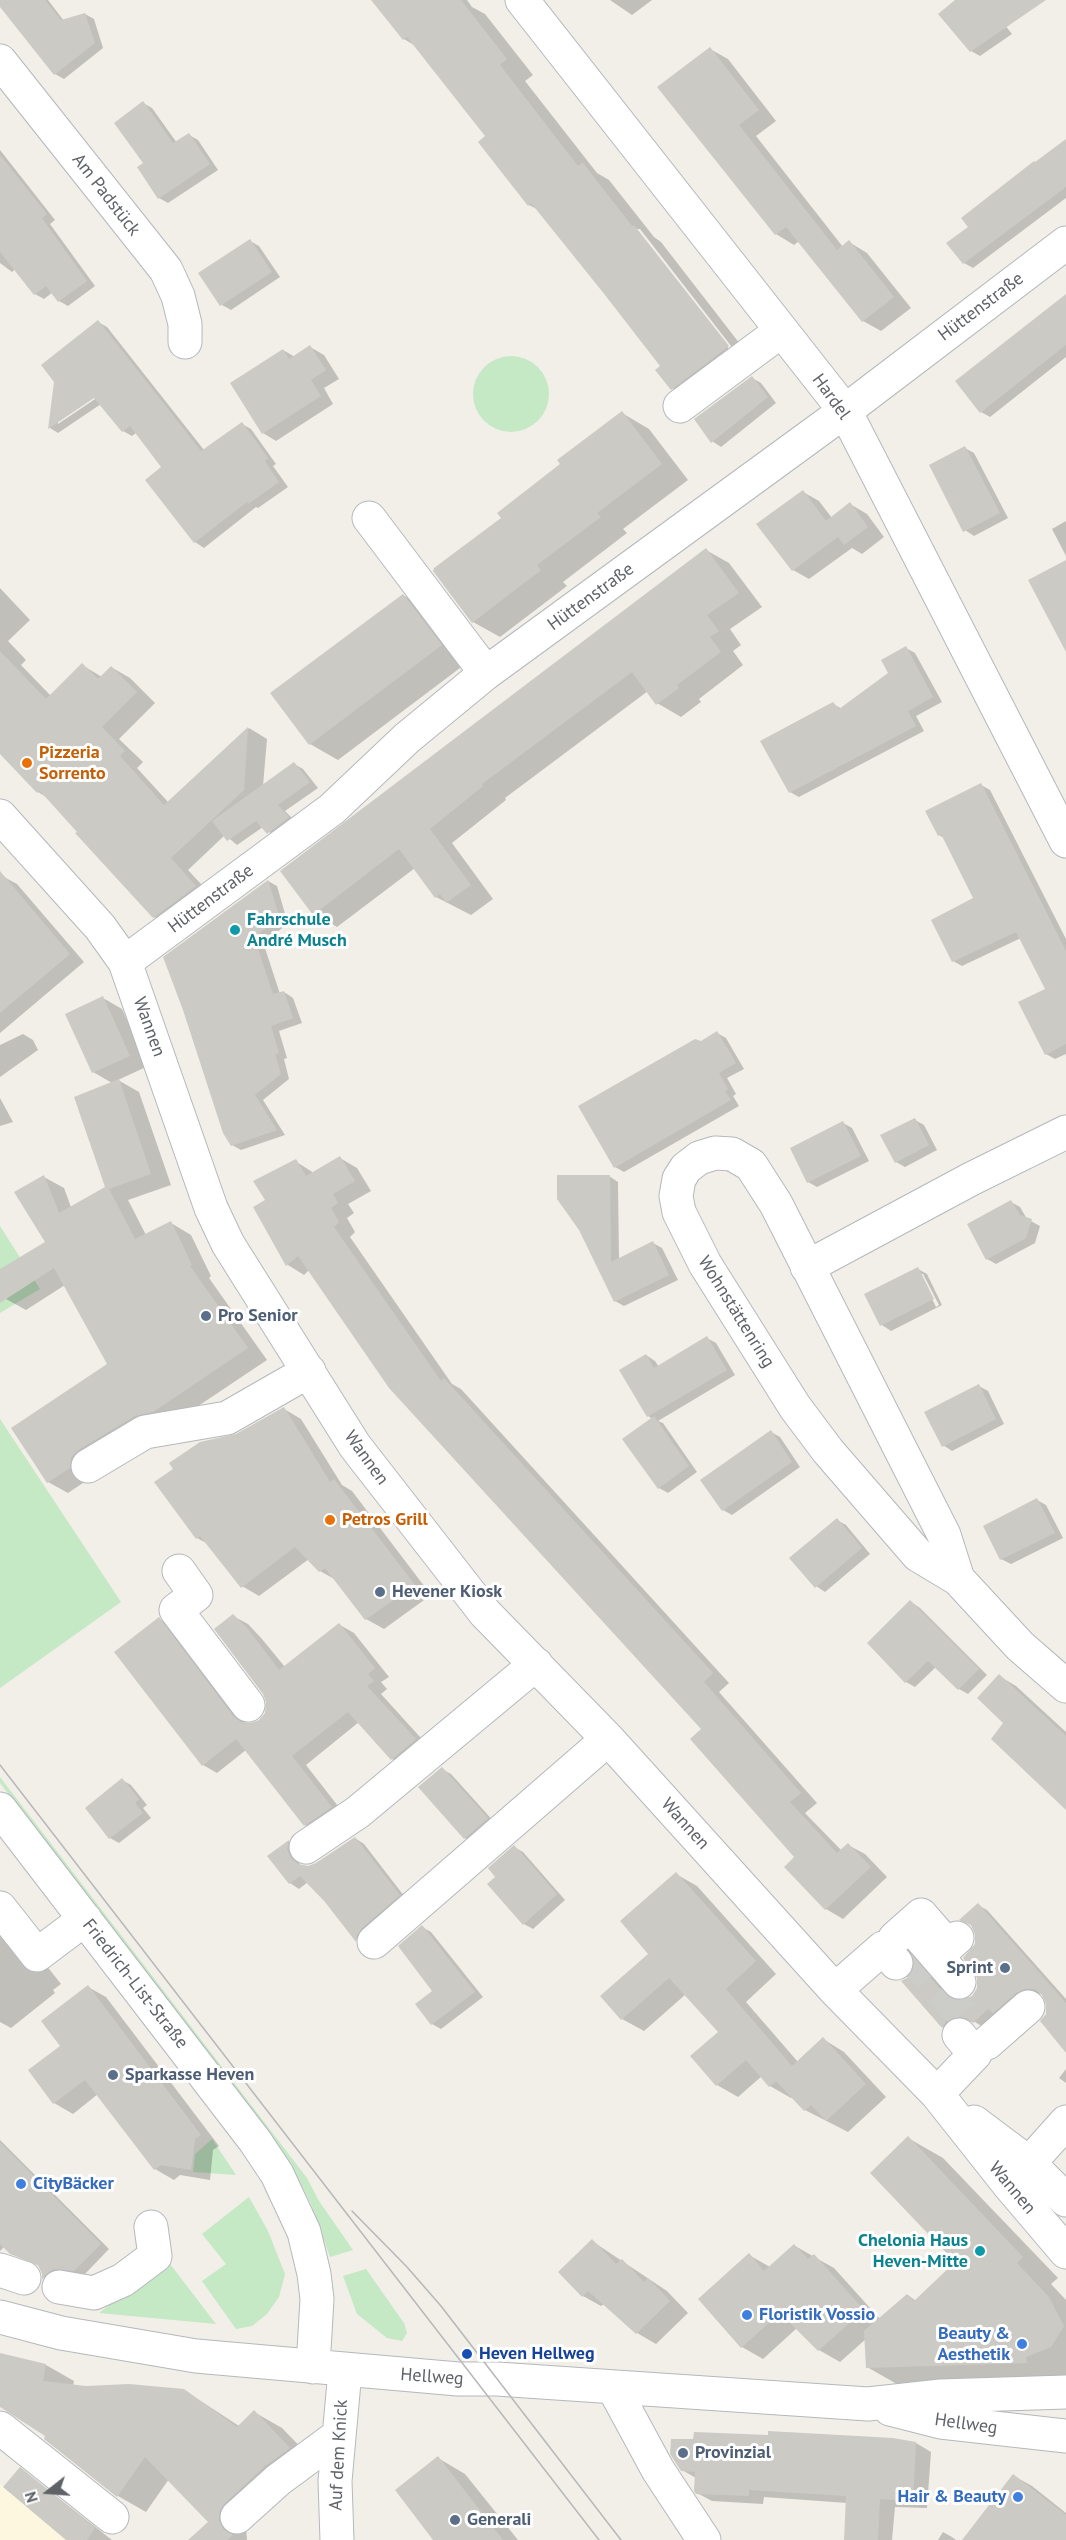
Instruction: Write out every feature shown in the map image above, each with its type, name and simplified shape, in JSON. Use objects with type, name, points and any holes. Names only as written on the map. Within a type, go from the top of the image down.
[{"type":"street","name":"Hardel","points":[[522,0],[845,411],[1066,841]]},
{"type":"street","name":"Am Padstück","points":[[0,61],[166,270],[178,296],[185,324],[185,342]]},
{"type":"street","name":"Hüttenstraße","points":[[125,962],[332,809],[407,738],[486,672],[845,411],[1066,243]]},
{"type":"street","points":[[680,406],[782,331]]},
{"type":"street","points":[[369,518],[486,672]]},
{"type":"street","name":"Wannen","points":[[0,816],[100,927],[125,962],[211,1208],[228,1244],[355,1446],[485,1613],[608,1739],[835,1990],[1019,2175],[1066,2252]]},
{"type":"street","points":[[807,1267],[971,1179],[1066,1132]]},
{"type":"street","name":"Wohnstättenring","points":[[958,1579],[944,1535],[776,1204],[751,1165],[732,1154],[715,1153],[699,1158],[686,1168],[679,1179],[676,1196],[679,1212],[688,1233],[795,1407],[828,1451],[918,1555],[958,1579],[1020,1646],[1066,1686]]},
{"type":"street","points":[[88,1466],[145,1432],[227,1418],[309,1371]]},
{"type":"street","points":[[179,1571],[196,1594],[176,1610],[248,1705]]},
{"type":"street","points":[[306,1847],[358,1812],[536,1664]]},
{"type":"street","points":[[374,1942],[608,1739]]},
{"type":"street","name":"Friedrich-List-Straße","points":[[0,1809],[255,2141],[291,2202],[304,2232],[314,2274],[317,2299],[313,2367]]},
{"type":"street","points":[[0,1908],[37,1955],[86,1920]]},
{"type":"street","points":[[835,1990],[898,1946],[921,1915],[948,1946],[957,1938]]},
{"type":"street","points":[[898,1946],[959,1982]]},
{"type":"street","points":[[937,2094],[980,2033],[1028,2007]]},
{"type":"street","points":[[1019,2175],[1066,2122]]},
{"type":"street","name":"Wannen","points":[[1019,2175],[1066,2200]]},
{"type":"street","points":[[59,2287],[94,2293],[123,2280],[155,2256],[151,2227]]},
{"type":"street","name":"Hellweg","points":[[0,2317],[61,2333],[196,2356],[345,2371],[868,2404],[941,2422],[1066,2436]]},
{"type":"street","name":"Auf dem Knick","points":[[337,2540],[335,2481],[345,2371]]},
{"type":"street","points":[[613,2387],[658,2470],[704,2540]]},
{"type":"street","name":"Hellweg","points":[[868,2404],[941,2396],[1066,2392]]},
{"type":"street","points":[[0,2428],[112,2517]]},
{"type":"street","points":[[237,2517],[278,2480],[339,2435]]},
{"type":"shaded area","points":[[0,2484],[50,2526],[66,2540],[0,2540]]},
{"type":"green space","points":[[511,356],[525,359],[538,367],[546,380],[549,394],[546,408],[538,421],[525,429],[511,432],[497,429],[484,421],[476,408],[473,394],[476,380],[484,367],[497,359]]},
{"type":"green space","points":[[0,1226],[40,1289],[0,1313]]},
{"type":"green space","points":[[0,1419],[121,1602],[0,1688]]},
{"type":"green space","points":[[0,1777],[307,2178],[319,2201],[353,2250],[330,2257],[311,2204],[283,2155],[0,1783]]},
{"type":"green space","points":[[212,2139],[236,2175],[193,2172],[195,2154]]},
{"type":"green space","points":[[249,2197],[268,2231],[285,2274],[279,2297],[267,2314],[252,2326],[236,2329],[202,2281],[226,2264],[202,2234]]},
{"type":"green space","points":[[167,2260],[216,2324],[99,2313]]},
{"type":"green space","points":[[366,2269],[404,2323],[407,2333],[402,2341],[387,2338],[357,2314],[343,2276]]},
{"type":"building","points":[[0,0],[45,0],[61,20],[85,13],[95,43],[54,75],[0,7]]},
{"type":"building","points":[[371,0],[461,0],[507,59],[500,65],[578,166],[583,163],[729,346],[671,390],[655,370],[660,366],[605,295],[531,203],[528,206],[478,142],[485,136],[407,37],[403,40]]},
{"type":"building","points":[[955,0],[1046,0],[970,52],[938,14]]},
{"type":"building","points":[[710,47],[759,110],[739,125],[837,250],[849,240],[894,297],[862,322],[786,227],[775,235],[657,87]]},
{"type":"building","points":[[143,101],[173,143],[189,133],[210,164],[158,199],[137,167],[143,163],[114,123]]},
{"type":"building","points":[[1066,139],[1066,187],[963,264],[946,243],[968,227],[961,218]]},
{"type":"building","points":[[0,155],[47,214],[42,218],[87,281],[58,302],[46,286],[34,295],[0,252]]},
{"type":"building","points":[[250,239],[272,272],[220,306],[198,273]]},
{"type":"building","points":[[1066,294],[1066,345],[980,413],[955,381]]},
{"type":"building","points":[[98,320],[201,451],[242,422],[268,458],[265,461],[279,482],[248,504],[247,502],[194,543],[145,480],[161,467],[130,426],[122,432],[94,398],[48,429],[54,382],[41,365]]},
{"type":"building","points":[[310,345],[326,370],[311,380],[321,396],[262,434],[230,383],[283,349],[289,359]]},
{"type":"building","points":[[752,376],[768,397],[711,443],[694,419]]},
{"type":"building","points":[[622,411],[662,464],[597,513],[601,517],[537,565],[541,570],[472,623],[433,571],[434,568],[501,518],[497,513],[560,464],[557,460]]},
{"type":"building","points":[[965,446],[1000,513],[963,532],[929,465]]},
{"type":"building","points":[[803,490],[826,521],[850,502],[868,527],[844,545],[838,537],[792,571],[756,524]]},
{"type":"building","points":[[706,548],[739,593],[707,615],[719,631],[710,637],[721,652],[677,685],[679,688],[656,705],[632,672],[482,784],[483,786],[430,829],[471,885],[446,903],[440,894],[435,898],[399,849],[313,915],[280,871]]},
{"type":"building","points":[[1066,560],[1066,652],[1028,580]]},
{"type":"building","points":[[403,594],[442,645],[309,745],[270,693]]},
{"type":"building","points":[[906,646],[933,697],[908,711],[916,726],[789,793],[760,741],[833,702],[839,709],[888,673],[881,660]]},
{"type":"building","points":[[0,651],[46,699],[82,663],[98,679],[111,666],[137,692],[102,727],[125,751],[120,756],[164,805],[248,727],[244,790],[171,858],[196,886],[153,918],[40,791],[37,793],[0,754]]},
{"type":"building","points":[[294,762],[310,782],[278,805],[289,817],[267,834],[256,821],[227,841],[212,821]]},
{"type":"building","points":[[981,783],[1066,951],[1066,1044],[1045,1055],[1018,1002],[1045,989],[1016,932],[952,962],[931,920],[973,898],[941,834],[938,836],[925,811]]},
{"type":"building","points":[[0,871],[70,954],[0,1013]]},
{"type":"building","points":[[268,880],[280,918],[254,937],[273,994],[284,991],[293,1018],[271,1026],[279,1053],[275,1054],[281,1074],[255,1095],[277,1130],[231,1146],[223,1133],[183,1010],[163,957]]},
{"type":"building","points":[[103,996],[130,1056],[92,1073],[65,1014]]},
{"type":"building","points":[[717,1031],[736,1063],[719,1073],[728,1089],[725,1091],[731,1100],[614,1168],[578,1106],[695,1039],[701,1041]]},
{"type":"building","points":[[119,1079],[151,1174],[109,1189],[135,1239],[171,1221],[192,1265],[190,1266],[248,1348],[153,1412],[135,1416],[78,1450],[71,1457],[70,1468],[47,1483],[11,1428],[107,1364],[54,1268],[0,1303],[0,1269],[45,1242],[14,1192],[44,1175],[59,1213],[105,1187],[74,1097]]},
{"type":"building","points":[[915,1118],[929,1145],[895,1163],[880,1135]]},
{"type":"building","points":[[843,1121],[861,1156],[807,1183],[790,1148]]},
{"type":"building","points":[[340,1156],[355,1181],[333,1194],[338,1203],[331,1208],[339,1222],[334,1227],[441,1381],[444,1378],[713,1673],[704,1682],[801,1793],[790,1802],[837,1853],[848,1843],[871,1867],[825,1910],[784,1867],[794,1857],[690,1739],[701,1729],[389,1388],[298,1256],[286,1266],[253,1207],[265,1200],[253,1181],[296,1159],[306,1176]]},
{"type":"building","points":[[557,1175],[610,1175],[611,1262],[653,1241],[669,1275],[614,1302],[579,1230],[557,1199]]},
{"type":"building","points":[[1011,1200],[1020,1215],[1032,1219],[1026,1238],[986,1260],[967,1224]]},
{"type":"building","points":[[918,1267],[934,1299],[880,1326],[864,1294]]},
{"type":"building","points":[[707,1336],[727,1370],[647,1417],[619,1370],[646,1354],[654,1368]]},
{"type":"building","points":[[979,1384],[996,1419],[942,1447],[924,1412]]},
{"type":"building","points":[[284,1407],[330,1482],[334,1479],[415,1585],[365,1620],[325,1568],[319,1572],[295,1547],[241,1588],[200,1536],[196,1539],[154,1482],[173,1469],[169,1463],[200,1442],[236,1434]]},
{"type":"building","points":[[654,1416],[689,1466],[658,1489],[622,1439]]},
{"type":"building","points":[[771,1430],[792,1462],[722,1511],[700,1480]]},
{"type":"building","points":[[1037,1498],[1055,1533],[1000,1560],[983,1526]]},
{"type":"building","points":[[837,1518],[862,1548],[815,1588],[789,1558]]},
{"type":"building","points":[[910,1600],[979,1669],[958,1690],[928,1661],[905,1683],[867,1643]]},
{"type":"building","points":[[233,1614],[248,1629],[279,1670],[339,1623],[375,1668],[368,1674],[374,1681],[367,1686],[416,1739],[391,1760],[348,1712],[292,1756],[332,1807],[304,1826],[236,1739],[202,1766],[114,1652],[159,1617],[233,1716],[241,1722],[251,1723],[259,1720],[265,1713],[266,1702],[263,1694],[214,1629]]},
{"type":"building","points":[[999,1674],[1066,1736],[1066,1810],[991,1739],[1003,1723],[977,1698]]},
{"type":"building","points":[[442,1767],[488,1818],[464,1839],[418,1787]]},
{"type":"building","points":[[122,1778],[139,1799],[135,1803],[143,1813],[109,1839],[85,1808]]},
{"type":"building","points":[[355,1837],[400,1895],[362,1928],[357,1935],[356,1942],[325,1902],[300,1876],[289,1884],[267,1856],[289,1840],[287,1849],[291,1858],[298,1864],[308,1866]]},
{"type":"building","points":[[514,1845],[557,1894],[523,1925],[487,1884],[495,1877],[488,1868]]},
{"type":"building","points":[[676,1872],[756,1961],[726,1989],[792,2066],[823,2037],[866,2084],[826,2121],[811,2105],[804,2111],[776,2081],[769,2087],[746,2060],[716,2086],[690,2056],[718,2032],[669,1978],[621,2020],[600,1996],[648,1954],[620,1921]]},
{"type":"building","name":"Sprint","points":[[978,1903],[1066,2003],[1066,2053],[1040,2021],[1046,2014],[1046,2004],[1042,1995],[1035,1989],[1025,1989],[1016,1993],[993,2013],[988,2009],[973,2023],[966,2018],[956,2017],[947,2020],[942,2028],[901,1981],[909,1977],[913,1970],[914,1959],[952,1999],[962,2000],[972,1996],[977,1988],[977,1978],[963,1958],[975,1944],[975,1935],[971,1925],[959,1920]]},
{"type":"building","points":[[422,1925],[475,1992],[431,2025],[415,2004],[432,1991],[398,1946]]},
{"type":"building","name":"Sparkasse Heven","points":[[88,1985],[201,2135],[195,2139],[191,2170],[161,2165],[154,2170],[85,2080],[53,2104],[28,2070],[60,2046],[41,2021]]},
{"type":"building","name":"Chelonia Haus Heven-Mitte","points":[[908,2136],[1023,2257],[1017,2263],[1049,2297],[1064,2326],[1051,2347],[1026,2357],[1027,2363],[866,2368],[864,2331],[907,2294],[914,2301],[955,2262],[870,2173]]},
{"type":"building","name":"CityBäcker","points":[[0,2142],[101,2244],[74,2271],[53,2269],[42,2280],[38,2265],[10,2254],[0,2244]]},
{"type":"building","points":[[592,2239],[616,2264],[622,2259],[644,2282],[648,2278],[670,2301],[636,2334],[588,2291],[582,2297],[558,2272]]},
{"type":"building","points":[[794,2244],[808,2259],[814,2254],[864,2310],[818,2351],[780,2313],[741,2348],[698,2299],[749,2253],[764,2271]]},
{"type":"building","points":[[0,2353],[46,2364],[43,2381],[86,2386],[129,2384],[184,2389],[237,2427],[254,2410],[290,2448],[265,2466],[224,2504],[219,2512],[219,2521],[224,2530],[233,2535],[227,2540],[188,2540],[208,2522],[145,2457],[117,2497],[44,2439],[45,2436],[0,2407]]},
{"type":"building","points":[[768,2431],[893,2438],[916,2442],[913,2501],[880,2499],[878,2540],[844,2540],[846,2496],[749,2490],[749,2496],[696,2494],[694,2491],[695,2472],[681,2471],[670,2454],[671,2439],[693,2439],[694,2432],[768,2435]]},
{"type":"building","points":[[438,2456],[503,2540],[433,2540],[395,2490]]},
{"type":"building","points":[[20,2467],[95,2528],[87,2540],[66,2540],[3,2487]]},
{"type":"building","points":[[1013,2474],[1066,2515],[1066,2540],[962,2540]]},
{"type":"tunnel","points":[[908,1953],[971,2024]]},
{"type":"tram line","points":[[0,1765],[599,2540]]},
{"type":"tram line","points":[[352,2211],[407,2267],[441,2306],[621,2540]]},
{"type":"place","name":"Pizzeria Sorrento","points":[[27,763]]},
{"type":"place","name":"Fahrschule André Musch","points":[[235,930]]},
{"type":"place","name":"Pro Senior","points":[[206,1316]]},
{"type":"place","name":"Petros Grill","points":[[330,1520]]},
{"type":"place","name":"Hevener Kiosk","points":[[380,1592]]},
{"type":"place","name":"Sprint","points":[[1005,1968]]},
{"type":"place","name":"Sparkasse Heven","points":[[113,2075]]},
{"type":"place","name":"CityBäcker","points":[[21,2184]]},
{"type":"place","name":"Chelonia Haus Heven-Mitte","points":[[980,2251]]},
{"type":"place","name":"Floristik Vossio","points":[[747,2315]]},
{"type":"place","name":"Beauty & Aesthetik","points":[[1022,2344]]},
{"type":"place","name":"Heven Hellweg","points":[[467,2354]]},
{"type":"place","name":"Provinzial","points":[[683,2453]]},
{"type":"place","name":"Hair & Beauty","points":[[1018,2497]]},
{"type":"place","name":"Generali","points":[[455,2520]]}]
